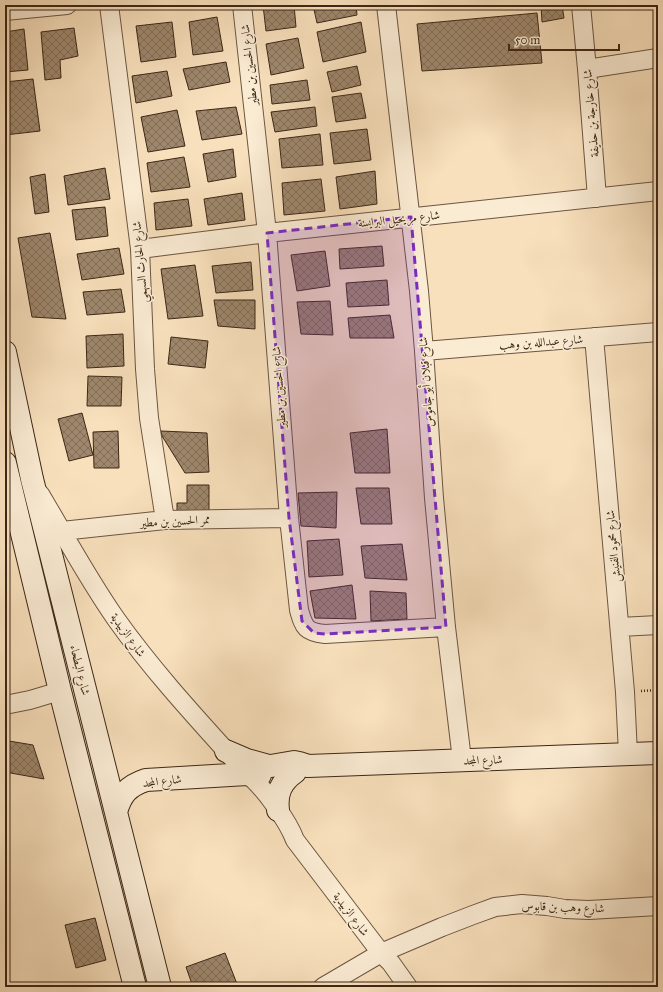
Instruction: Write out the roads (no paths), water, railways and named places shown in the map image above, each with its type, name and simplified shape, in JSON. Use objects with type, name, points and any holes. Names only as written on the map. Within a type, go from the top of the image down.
[{"type":"street","points":[[5,11],[67,5]]},
{"type":"street","name":"شارع الحارث السهمي","points":[[109,5],[140,249],[145,369],[149,418],[164,520]]},
{"type":"street","name":"شارع الحسين بن مطير","points":[[242,5],[267,233],[289,518],[299,610],[302,621],[307,629],[314,633],[325,634],[446,627]]},
{"type":"street","name":"شارع قبلان أبو جاموس","points":[[386,5],[419,291],[434,498],[446,627],[462,760]]},
{"type":"street","name":"شارع خارجة بن حذيفة","points":[[581,5],[597,198]]},
{"type":"street","points":[[587,69],[658,58]]},
{"type":"street","name":"شارع مريحيل البرايسة","points":[[140,249],[267,233],[658,191]]},
{"type":"street","name":"شارع عبدالله بن وهب","points":[[424,351],[658,332]]},
{"type":"street","name":"شارع محمود الفنيش","points":[[594,338],[620,627],[628,754]]},
{"type":"street","name":"شارع البطحاء","points":[[5,352],[32,479],[160,987]]},
{"type":"street","name":"شارع البطحاء","points":[[5,463],[60,691],[135,987]]},
{"type":"street","name":"شارع الزبيدية","points":[[32,479],[82,566],[120,624],[155,670],[226,751],[258,784],[290,828],[295,840],[408,987]]},
{"type":"street","name":"ممر الحسين بن مطير","points":[[62,531],[164,520],[289,518]]},
{"type":"street","points":[[620,627],[658,626]]},
{"type":"street","points":[[5,705],[30,700],[60,691]]},
{"type":"street","points":[[226,751],[247,760],[269,766]]},
{"type":"street","name":"شارع المجد","points":[[116,812],[118,803],[129,788],[146,780],[247,774],[256,776],[301,769],[462,760],[658,753]]},
{"type":"street","name":"شارع المجد","points":[[247,774],[251,770],[294,762],[299,762],[301,769]]},
{"type":"street","points":[[278,810],[277,801],[282,784],[288,777],[301,769]]},
{"type":"street","name":"شارع الزبيدية","points":[[247,774],[246,780],[248,785],[284,832],[295,840]]},
{"type":"street","name":"شارع وهب بن قابوس","points":[[323,987],[381,953],[454,922],[495,907],[522,904],[589,910],[658,906]]}]
